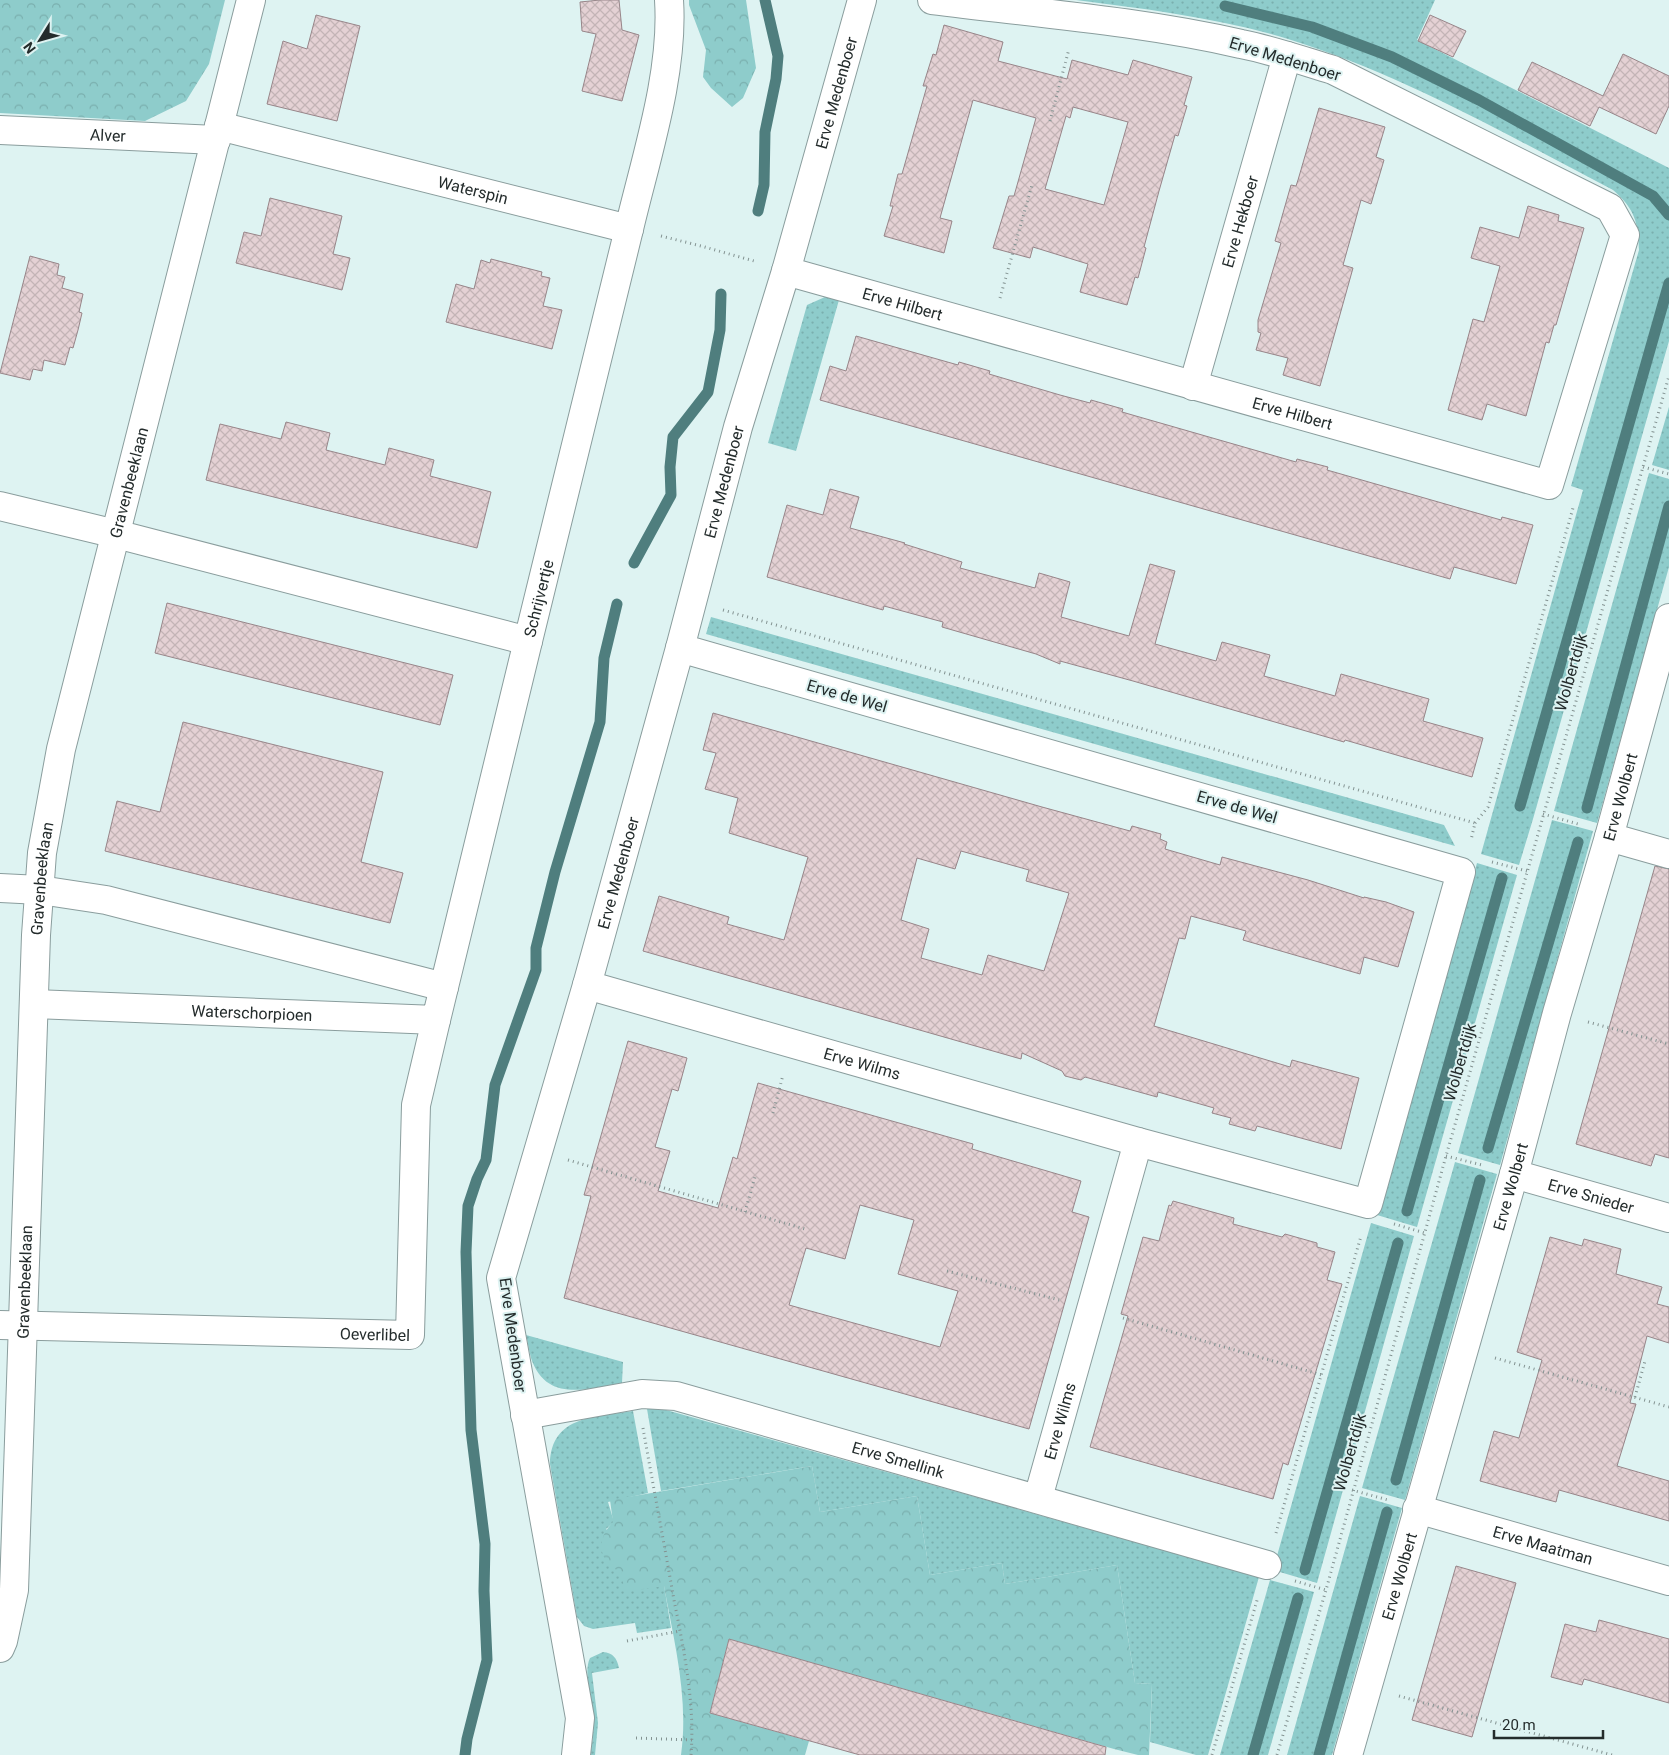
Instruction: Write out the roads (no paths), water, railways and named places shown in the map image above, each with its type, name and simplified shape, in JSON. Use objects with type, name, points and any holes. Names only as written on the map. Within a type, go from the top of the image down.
[{"type":"street","points":[[217,133],[251,0]]},
{"type":"street","points":[[629,229],[664,80],[670,14],[669,0]]},
{"type":"street","name":"Erve Medenboer","points":[[576,1755],[580,1718],[501,1278],[587,985],[680,648],[738,427],[786,271],[862,0]]},
{"type":"street","name":"Erve Medenboer","points":[[932,0],[1165,29],[1242,44],[1333,70],[1610,208],[1625,235],[1549,485]]},
{"type":"street","name":"Erve Hekboer","points":[[1193,386],[1287,56]]},
{"type":"street","name":"Alver","points":[[0,130],[217,133]]},
{"type":"street","name":"Waterspin","points":[[217,133],[629,229]]},
{"type":"street","name":"Gravenbeeklaan","points":[[0,1648],[4,1641],[14,1590],[12,1325],[34,1004],[42,853],[61,749],[217,133]]},
{"type":"street","name":"Schrijvertje","points":[[116,534],[528,641],[629,229]]},
{"type":"street","name":"Erve Hilbert","points":[[786,271],[1549,485]]},
{"type":"street","points":[[0,506],[116,534]]},
{"type":"street","name":"Erve Wolbert","points":[[1348,1755],[1514,1174],[1557,1013],[1609,837],[1669,618]]},
{"type":"street","points":[[436,1020],[528,641]]},
{"type":"street","name":"Erve de Wel","points":[[680,648],[1464,863],[1368,1204]]},
{"type":"street","points":[[1609,837],[1669,854]]},
{"type":"street","points":[[0,888],[40,890],[106,900],[444,987]]},
{"type":"street","name":"Erve Wilms","points":[[587,985],[1138,1142],[1368,1204]]},
{"type":"street","name":"Waterschorpioen","points":[[34,1004],[436,1020]]},
{"type":"street","name":"Oeverlibel","points":[[12,1325],[410,1335],[416,1105],[436,1020]]},
{"type":"street","name":"Erve Wilms","points":[[1038,1498],[1138,1142]]},
{"type":"street","name":"Erve Snieder","points":[[1514,1174],[1669,1218]]},
{"type":"street","name":"Erve Smellink","points":[[525,1416],[637,1395],[676,1396],[1267,1565]]},
{"type":"street","name":"Erve Maatman","points":[[1418,1509],[1669,1581]]},
{"type":"waterway","points":[[758,211],[764,185],[765,132],[776,79],[778,56],[765,0]]},
{"type":"waterway","points":[[1225,6],[1312,27],[1392,57],[1479,100],[1653,196],[1669,215]]},
{"type":"waterway","points":[[1520,806],[1669,283]]},
{"type":"waterway","points":[[634,563],[671,495],[670,467],[673,437],[708,392],[720,330],[721,294]]},
{"type":"waterway","points":[[1587,808],[1669,506]]},
{"type":"waterway","points":[[465,1755],[467,1739],[487,1660],[484,1591],[485,1544],[471,1430],[466,1252],[468,1206],[486,1160],[495,1085],[536,970],[536,948],[555,872],[600,722],[604,658],[617,604]]},
{"type":"waterway","points":[[1488,1148],[1578,842]]},
{"type":"waterway","points":[[1407,1211],[1502,878]]},
{"type":"waterway","points":[[1396,1480],[1480,1180]]},
{"type":"waterway","points":[[1305,1570],[1398,1243]]},
{"type":"waterway","points":[[1319,1755],[1387,1512]]},
{"type":"waterway","points":[[1253,1755],[1298,1598]]}]
